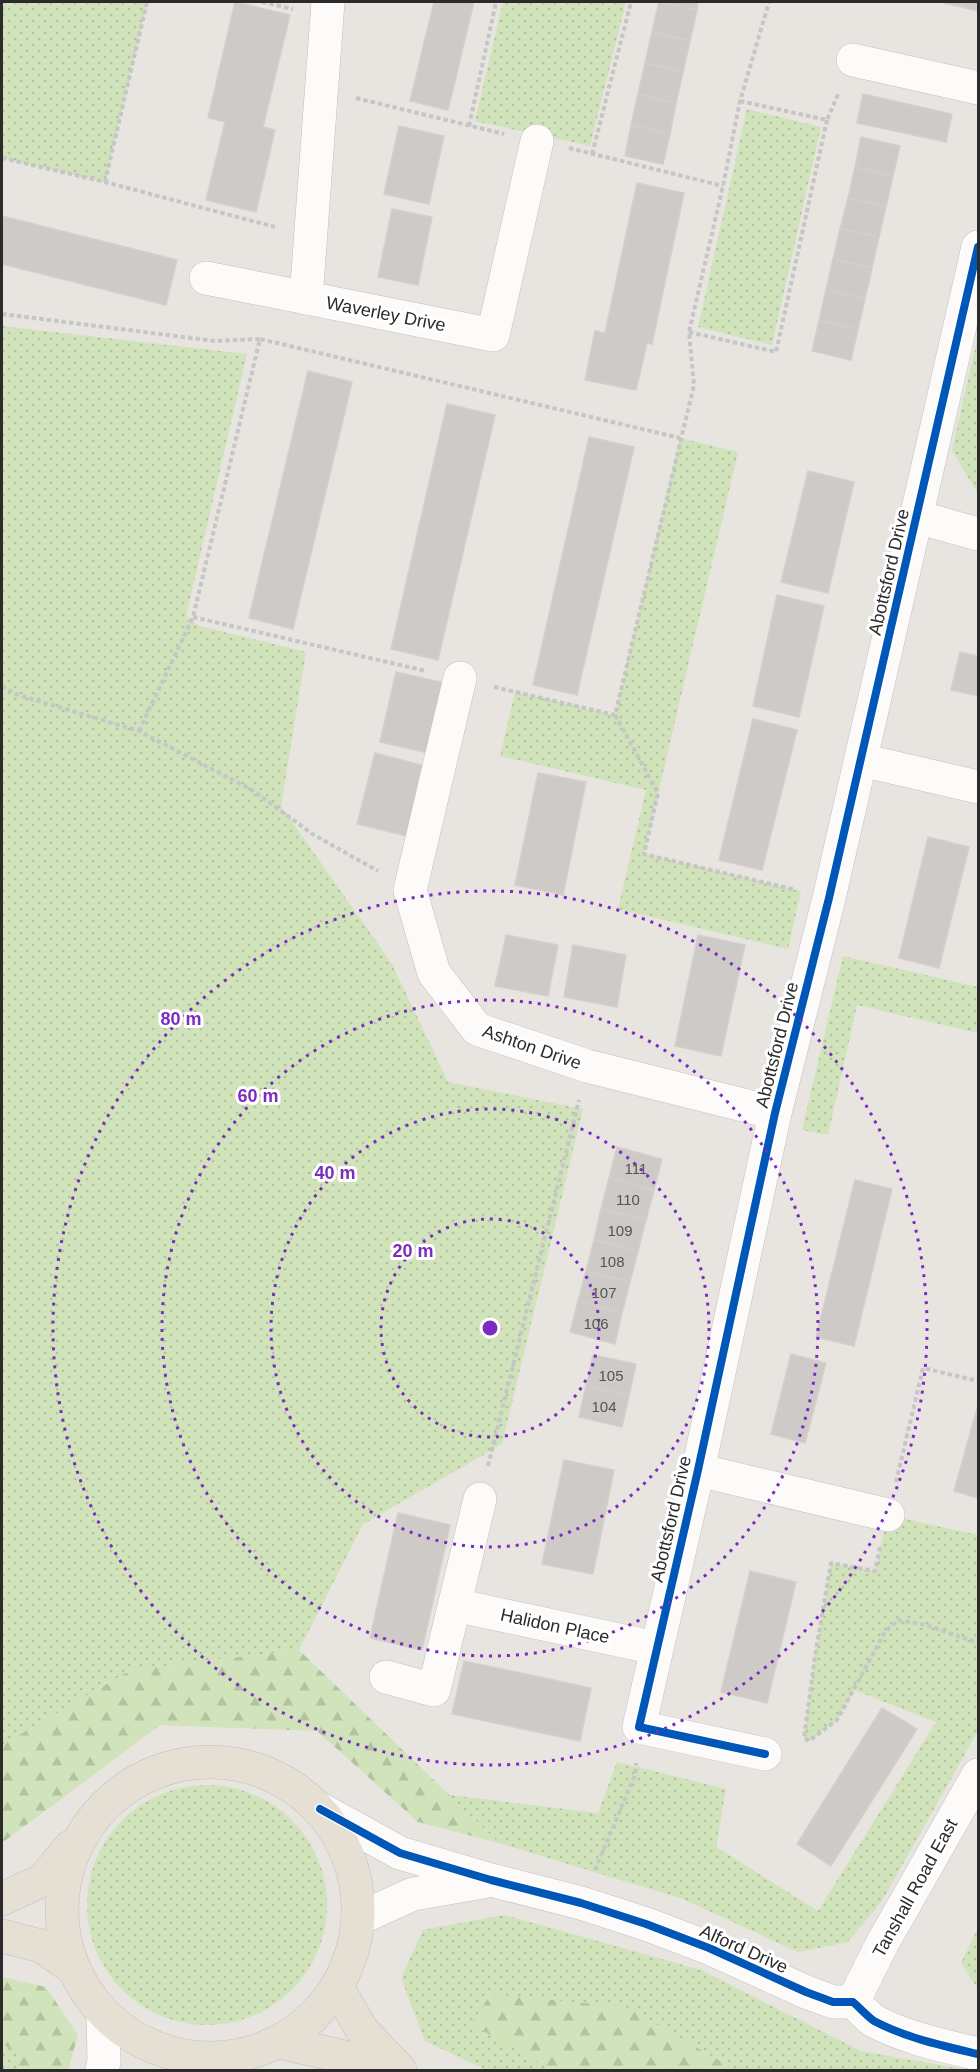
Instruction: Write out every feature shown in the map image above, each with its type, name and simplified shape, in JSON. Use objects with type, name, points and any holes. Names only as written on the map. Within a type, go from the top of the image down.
[{"type":"main road","points":[[2,1899],[43,1880],[86,1827],[116,1794],[154,1771],[198,1761],[243,1764],[285,1781],[320,1809],[343,1842],[356,1879],[358,1919],[352,1955],[337,1987],[311,2018],[278,2042],[210,2064],[138,2040],[103,2013],[86,1992],[73,1968],[62,1921],[65,1882],[66,1872],[86,1827]]},
{"type":"main road","points":[[2,1936],[40,1946],[73,1968]]},
{"type":"main road","points":[[337,1987],[362,2030],[400,2070]]},
{"type":"main road","points":[[278,2042],[341,2056],[380,2070]]},
{"type":"street","name":"Waverley Drive","points":[[328,2],[306,298],[493,335],[537,141]]},
{"type":"street","points":[[853,60],[978,88]]},
{"type":"street","name":"Abottsford Drive","points":[[639,1727],[699,1470],[775,1113],[829,898],[978,247]]},
{"type":"street","points":[[206,278],[306,298]]},
{"type":"street","points":[[917,517],[978,534]]},
{"type":"street","name":"Ashton Drive","points":[[460,678],[410,890],[434,973],[477,1029],[587,1066],[775,1113]]},
{"type":"street","points":[[861,760],[978,787]]},
{"type":"street","name":"Abottsford Drive","points":[[699,1470],[888,1515]]},
{"type":"street","points":[[386,1677],[434,1690],[480,1499]]},
{"type":"street","name":"Halidon Place","points":[[455,1605],[656,1648]]},
{"type":"street","points":[[639,1727],[765,1754]]},
{"type":"street","name":"Tanshall Road East","points":[[853,2002],[882,1944],[978,1775]]},
{"type":"street","name":"Alford Drive","points":[[320,1809],[400,1853],[581,1903],[646,1924],[709,1948],[778,1981],[833,2002],[853,2002]]},
{"type":"street","points":[[358,1919],[413,1894],[491,1880]]},
{"type":"street","points":[[853,2002],[872,2020],[893,2029],[944,2046],[978,2054]]},
{"type":"street","points":[[102,2070],[104,2062],[103,2013]]},
{"type":"path","points":[[2,11],[4,2]]},
{"type":"path","points":[[105,182],[147,2]]},
{"type":"path","points":[[469,126],[496,2]]},
{"type":"path","points":[[592,154],[631,2]]},
{"type":"path","points":[[769,2],[740,101],[689,332],[694,385],[615,715],[658,793],[644,855],[829,898]]},
{"type":"path","points":[[689,332],[776,351],[827,120],[853,60]]},
{"type":"path","points":[[740,101],[827,120]]},
{"type":"path","points":[[2,158],[105,182],[311,237]]},
{"type":"path","points":[[2,314],[215,341],[260,339],[680,438]]},
{"type":"path","points":[[139,731],[193,617],[260,339]]},
{"type":"path","points":[[193,617],[615,715]]},
{"type":"path","points":[[2,686],[15,694],[139,731],[252,790],[314,835],[410,890]]},
{"type":"path","points":[[480,1499],[587,1066]]},
{"type":"path","points":[[978,1381],[923,1368],[875,1571],[831,1563],[804,1738],[809,1741],[837,1720],[885,1632],[898,1620],[926,1625],[978,1643]]},
{"type":"path","points":[[581,1903],[635,1775],[639,1727]]},
{"type":"green space","points":[[4,2],[147,2],[105,182],[2,158],[2,11]]},
{"type":"green space","points":[[503,2],[626,2],[590,146],[475,121]]},
{"type":"green space","points":[[747,109],[821,127],[772,345],[698,327]]},
{"type":"green space","points":[[2,326],[247,354],[186,616],[199,626],[306,652],[281,806],[392,964],[448,1082],[583,1109],[502,1444],[363,1524],[299,1650],[131,1670],[2,1745]]},
{"type":"green space","points":[[978,335],[978,494],[952,450]]},
{"type":"green space","points":[[680,438],[738,452],[644,854],[801,891],[788,949],[618,909],[646,790],[500,756],[515,692],[615,715]]},
{"type":"green space","points":[[843,956],[978,987],[978,1033],[857,1005],[828,1135],[802,1130]]},
{"type":"green space","points":[[888,1515],[978,1535],[978,1731],[882,1901],[848,1942],[798,1952],[683,1899],[499,1843],[449,1795],[598,1813],[617,1762],[726,1789],[716,1847],[818,1911],[936,1722],[854,1690],[837,1720],[809,1741],[804,1738],[831,1563],[875,1571]]},
{"type":"green space","points":[[299,1650],[499,1843],[418,1822],[317,1731],[160,1725],[2,1843],[2,1745],[131,1670]]},
{"type":"green space","points":[[207,1785],[242,1790],[253,1794],[274,1805],[292,1820],[307,1838],[318,1859],[322,1870],[327,1905],[322,1940],[318,1951],[307,1972],[292,1990],[274,2005],[253,2016],[242,2020],[207,2025],[172,2020],[161,2016],[140,2005],[122,1990],[107,1972],[96,1951],[92,1940],[87,1905],[92,1870],[96,1859],[107,1838],[122,1820],[140,1805],[161,1794],[172,1790]]},
{"type":"green space","points":[[504,1915],[701,1970],[861,2051],[969,2070],[486,2070],[425,2041],[401,1978],[423,1930]]},
{"type":"green space","points":[[978,1928],[978,1989],[961,1963]]},
{"type":"green space","points":[[2,1977],[46,1987],[78,2035],[68,2070],[18,2070],[18,2055],[2,2043]]},
{"type":"green space","points":[[491,1994],[626,2007],[736,2070],[552,2070],[471,2024]]},
{"type":"green space","points":[[2,2043],[18,2055],[18,2070],[2,2070]]},
{"type":"building","points":[[235,2],[290,15],[263,127],[275,130],[256,212],[206,200],[225,122],[208,118]]},
{"type":"building","points":[[434,2],[474,2],[448,110],[410,101]]},
{"type":"building","points":[[659,2],[698,2],[697,10]]},
{"type":"building","points":[[659,2],[697,10],[690,41],[652,32]]},
{"type":"building","points":[[941,2],[978,2],[978,11]]},
{"type":"building","points":[[652,32],[690,41],[683,72],[645,63]]},
{"type":"building","points":[[645,63],[683,72],[676,103],[638,94]]},
{"type":"building","points":[[638,94],[676,103],[670,134],[631,125]]},
{"type":"building","points":[[863,94],[952,114],[946,142],[857,123]]},
{"type":"building","points":[[631,125],[670,134],[663,164],[625,156]]},
{"type":"building","points":[[399,126],[444,136],[429,204],[384,194]]},
{"type":"building","points":[[861,137],[900,146],[893,176],[855,167]]},
{"type":"building","points":[[855,167],[893,176],[886,207],[848,198]]},
{"type":"building","points":[[637,183],[684,193],[652,344],[647,343],[636,390],[585,380],[595,331],[605,333]]},
{"type":"building","points":[[848,198],[886,207],[879,237],[840,229]]},
{"type":"building","points":[[392,209],[432,217],[418,285],[378,277]]},
{"type":"building","points":[[2,216],[177,260],[166,305],[2,264]]},
{"type":"building","points":[[840,229],[879,237],[872,268],[833,259]]},
{"type":"building","points":[[833,259],[872,268],[865,299],[826,290]]},
{"type":"building","points":[[826,290],[865,299],[858,329],[819,321]]},
{"type":"building","points":[[819,321],[858,329],[851,360],[812,351]]},
{"type":"building","points":[[308,371],[352,382],[293,629],[249,618]]},
{"type":"building","points":[[447,404],[495,415],[438,660],[391,649]]},
{"type":"building","points":[[589,437],[634,447],[577,695],[533,685]]},
{"type":"building","points":[[808,471],[854,482],[828,593],[781,582]]},
{"type":"building","points":[[777,595],[824,606],[799,717],[753,706]]},
{"type":"building","points":[[960,652],[978,656],[978,696],[951,690]]},
{"type":"building","points":[[396,672],[445,683],[429,753],[380,742]]},
{"type":"building","points":[[753,719],[797,730],[762,870],[719,860]]},
{"type":"building","points":[[375,753],[425,766],[407,836],[357,824]]},
{"type":"building","points":[[538,773],[586,782],[563,895],[515,885]]},
{"type":"building","points":[[928,837],[969,847],[939,968],[899,958]]},
{"type":"building","points":[[506,935],[558,945],[548,996],[495,986]]},
{"type":"building","points":[[698,935],[745,945],[721,1056],[675,1046]]},
{"type":"building","points":[[573,945],[626,955],[617,1007],[564,997]]},
{"type":"building","points":[[617,1147],[662,1159],[654,1190],[609,1178]]},
{"type":"building","points":[[609,1178],[654,1190],[646,1220],[601,1209]]},
{"type":"building","points":[[855,1180],[892,1189],[854,1346],[816,1337]]},
{"type":"building","points":[[601,1209],[646,1220],[638,1251],[594,1240]]},
{"type":"building","points":[[594,1240],[638,1251],[630,1282],[586,1271]]},
{"type":"building","points":[[586,1271],[630,1282],[622,1313],[578,1301]]},
{"type":"building","points":[[578,1301],[622,1313],[615,1344],[570,1332]]},
{"type":"building","points":[[791,1354],[826,1363],[805,1443],[771,1434]]},
{"type":"building","points":[[593,1355],[636,1364],[629,1396],[586,1386]]},
{"type":"building","points":[[586,1386],[629,1396],[622,1427],[579,1417]]},
{"type":"building","points":[[978,1405],[978,1498],[954,1491]]},
{"type":"building","points":[[564,1460],[614,1470],[593,1574],[542,1564]]},
{"type":"building","points":[[398,1513],[450,1525],[422,1650],[370,1638]]},
{"type":"building","points":[[750,1571],[796,1582],[767,1703],[721,1692]]},
{"type":"building","points":[[464,1661],[591,1688],[580,1741],[452,1714]]},
{"type":"building","points":[[882,1708],[917,1729],[831,1866],[797,1844]]},
{"type":"cycle path","points":[[765,1754],[639,1727],[698,1470],[775,1113],[829,898],[978,247]]},
{"type":"cycle path","points":[[320,1809],[400,1853],[581,1903],[646,1924],[709,1948],[806,1992],[833,2002],[853,2002],[874,2021],[899,2032],[978,2054]]}]
